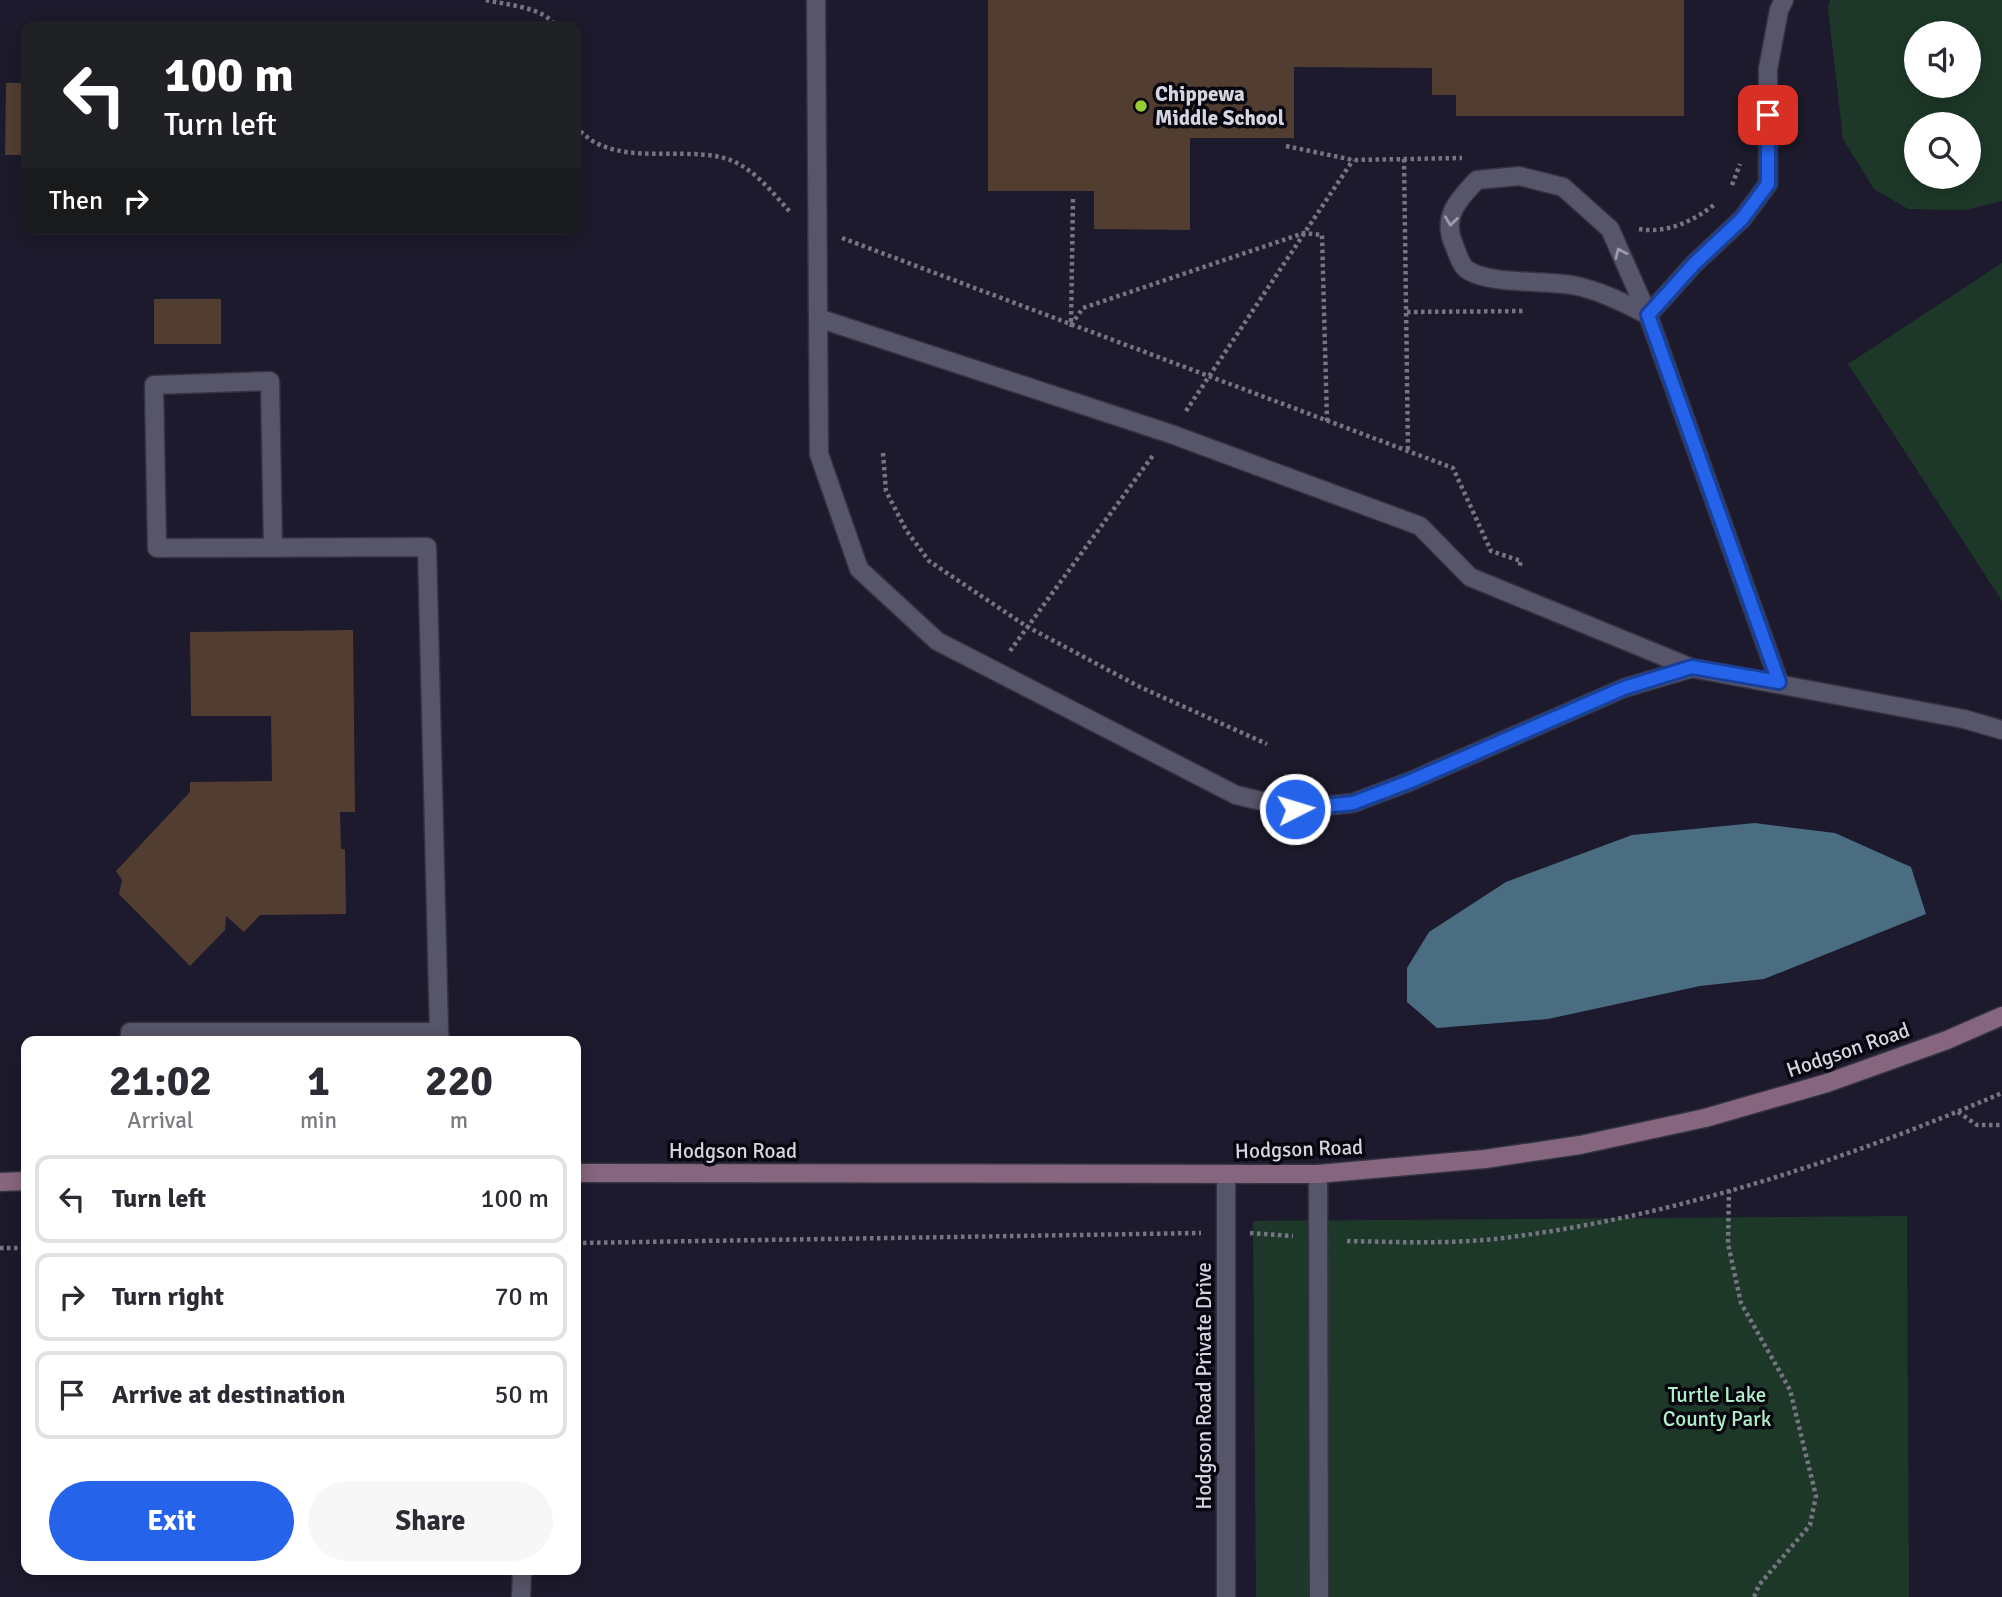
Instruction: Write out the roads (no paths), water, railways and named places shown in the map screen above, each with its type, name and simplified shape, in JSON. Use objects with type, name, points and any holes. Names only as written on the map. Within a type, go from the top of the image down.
[{"type":"main road","name":"Hodgson Road","points":[[581,1173],[1318,1174],[1485,1159],[1580,1145],[1704,1118],[1827,1083],[1947,1040],[2002,1016]]},
{"type":"main road","points":[[0,1182],[21,1181]]},
{"type":"street","points":[[816,0],[819,454],[859,569],[937,641],[1236,796],[1295,809],[1353,803],[1411,781],[1624,688],[1692,667]]},
{"type":"street","points":[[1648,315],[1695,263],[1742,219],[1768,184],[1768,69],[1779,10],[1784,0]]},
{"type":"street","points":[[1648,315],[1616,299],[1574,286],[1534,280],[1488,279],[1465,268],[1449,234],[1452,206],[1477,180],[1519,176],[1563,187],[1610,229],[1648,315],[1779,682]]},
{"type":"street","points":[[818,318],[1171,434],[1420,526],[1470,577],[1692,667],[1964,719],[2002,730]]},
{"type":"street","points":[[273,547],[270,381],[154,385],[157,548],[427,547],[440,1036]]},
{"type":"street","points":[[130,1036],[130,1032],[378,1036]]},
{"type":"street","points":[[1318,1174],[1320,1597]]},
{"type":"street","name":"Hodgson Road Private Drive","points":[[1226,1175],[1226,1597]]},
{"type":"street","points":[[521,1597],[522,1575]]},
{"type":"water","points":[[1755,823],[1835,833],[1911,867],[1926,914],[1764,979],[1700,986],[1548,1019],[1437,1028],[1407,1002],[1407,968],[1429,932],[1506,882],[1632,835]]},
{"type":"place","name":"Chippewa Middle School","points":[[1141,106]]},
{"type":"park label","name":"Turtle Lake County Park","points":[[1717,1407]]}]
